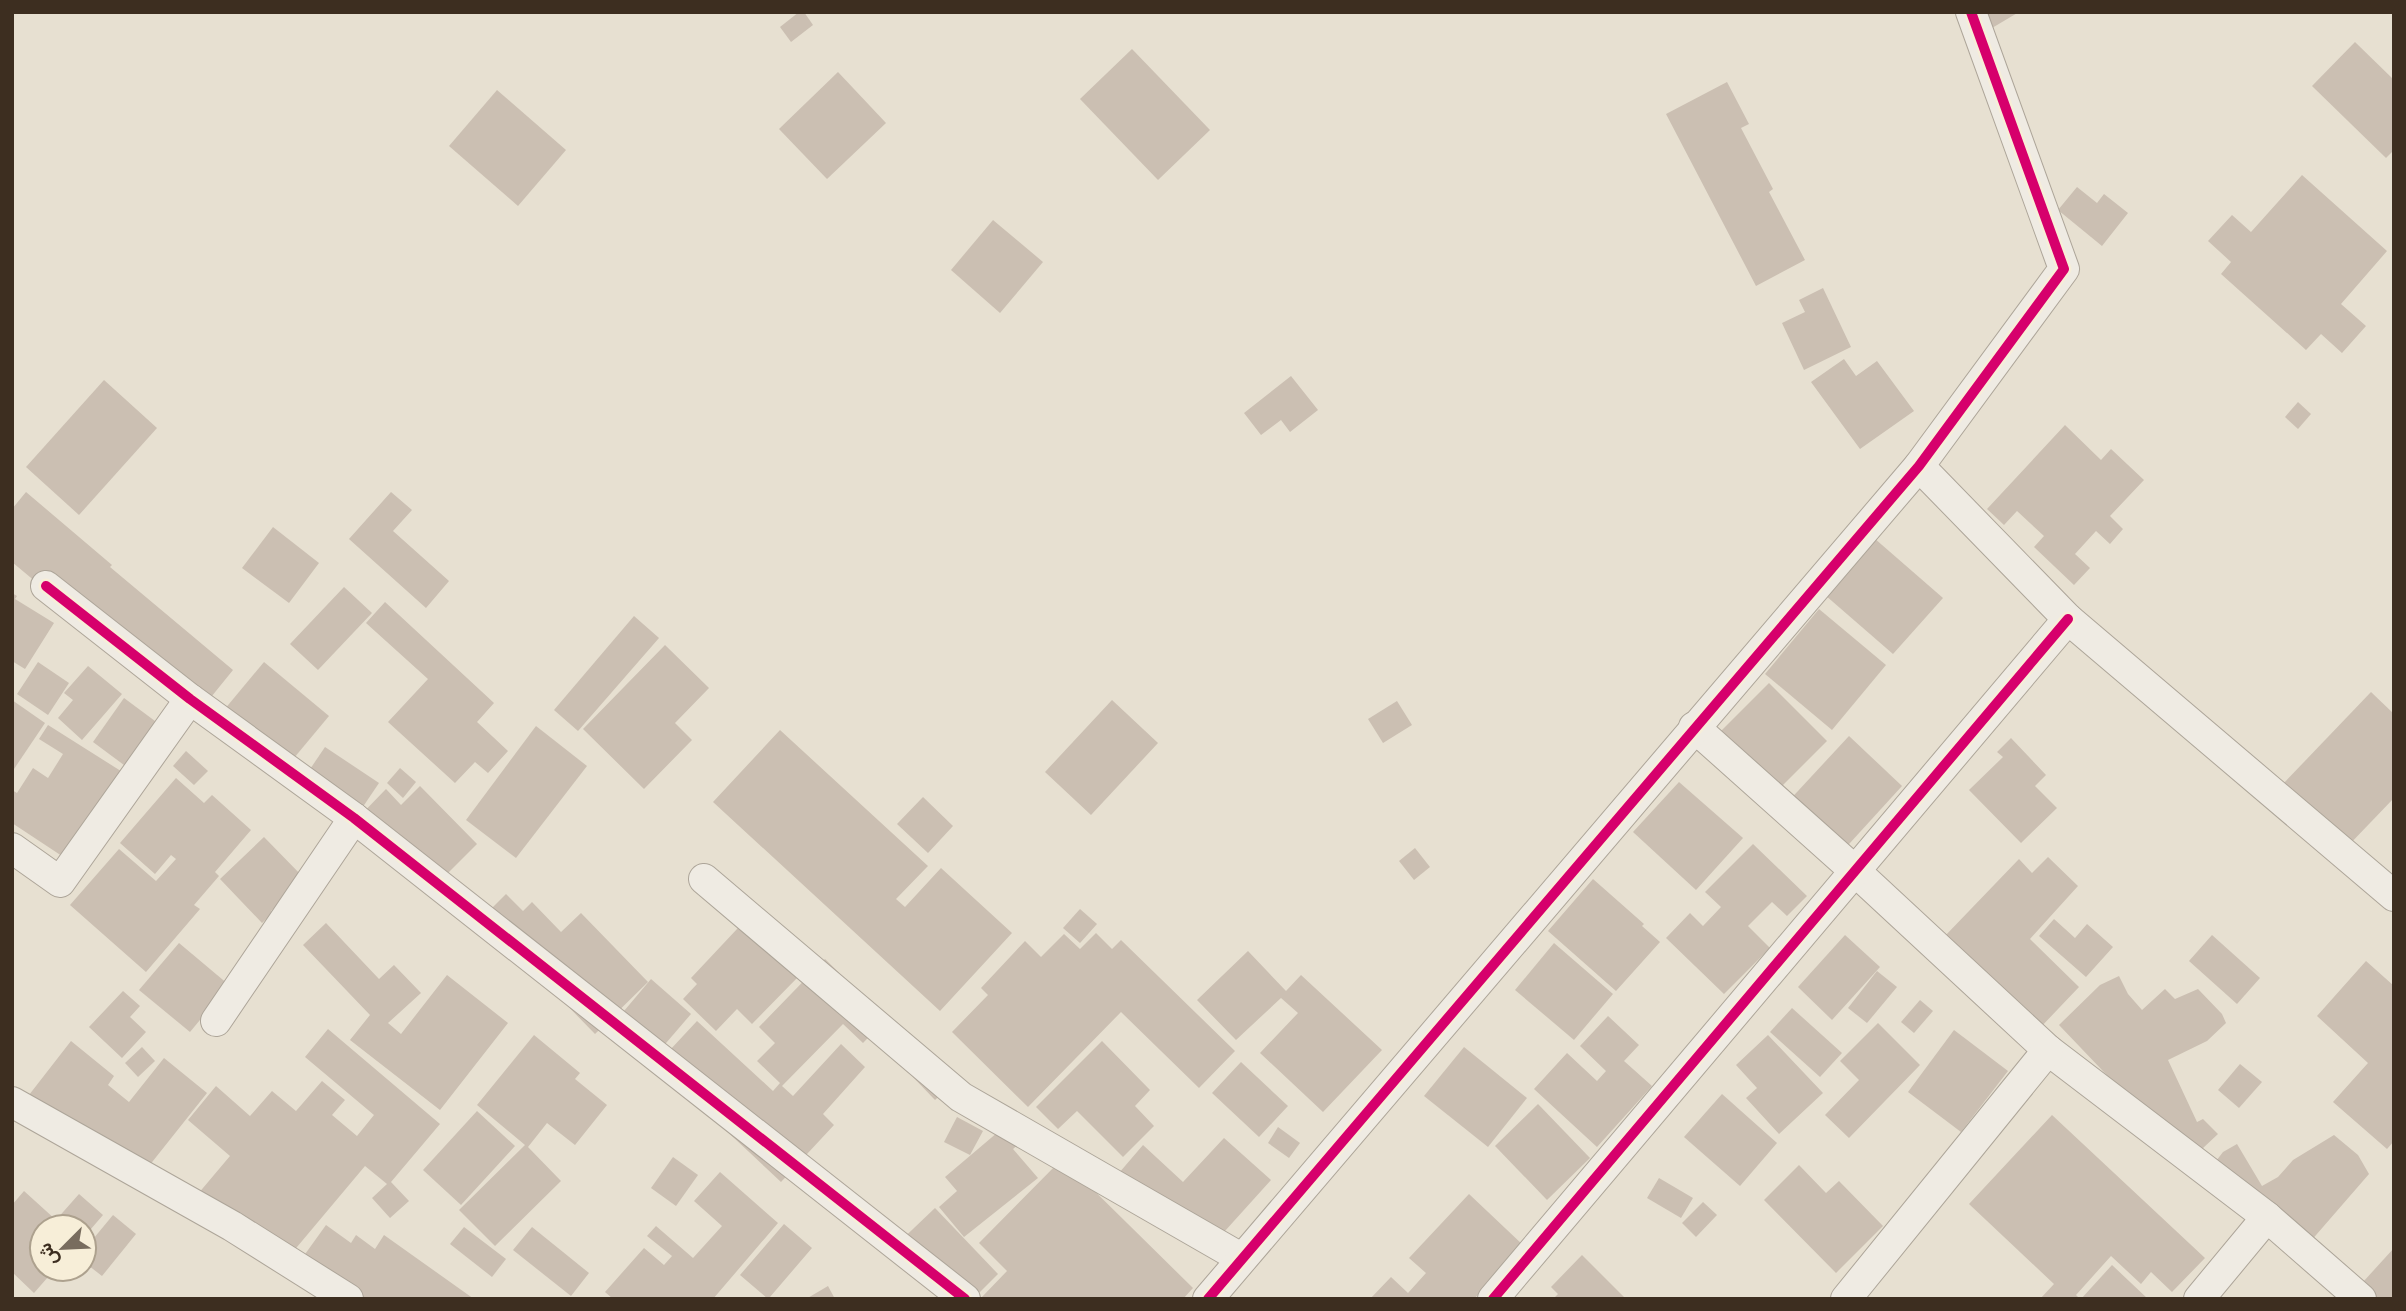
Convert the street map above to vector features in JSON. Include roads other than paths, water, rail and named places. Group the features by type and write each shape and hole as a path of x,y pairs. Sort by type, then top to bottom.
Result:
{"street":[{"path":"1208,1299 1919,466 2064,269 1971,12"},
{"path":"1919,466 2068,619 2394,896"},
{"path":"46,586 190,699 354,818 965,1299"},
{"path":"1493,1299 2068,619"},
{"path":"12,848 60,882 190,699"},
{"path":"1694,727 1854,870 2048,1050 2267,1216 2361,1299"},
{"path":"216,1021 354,818"},
{"path":"704,879 961,1097 1241,1258"},
{"path":"1846,1299 2048,1050"},
{"path":"12,1102 210,1213 348,1299"},
{"path":"2199,1299 2267,1216"}]}
